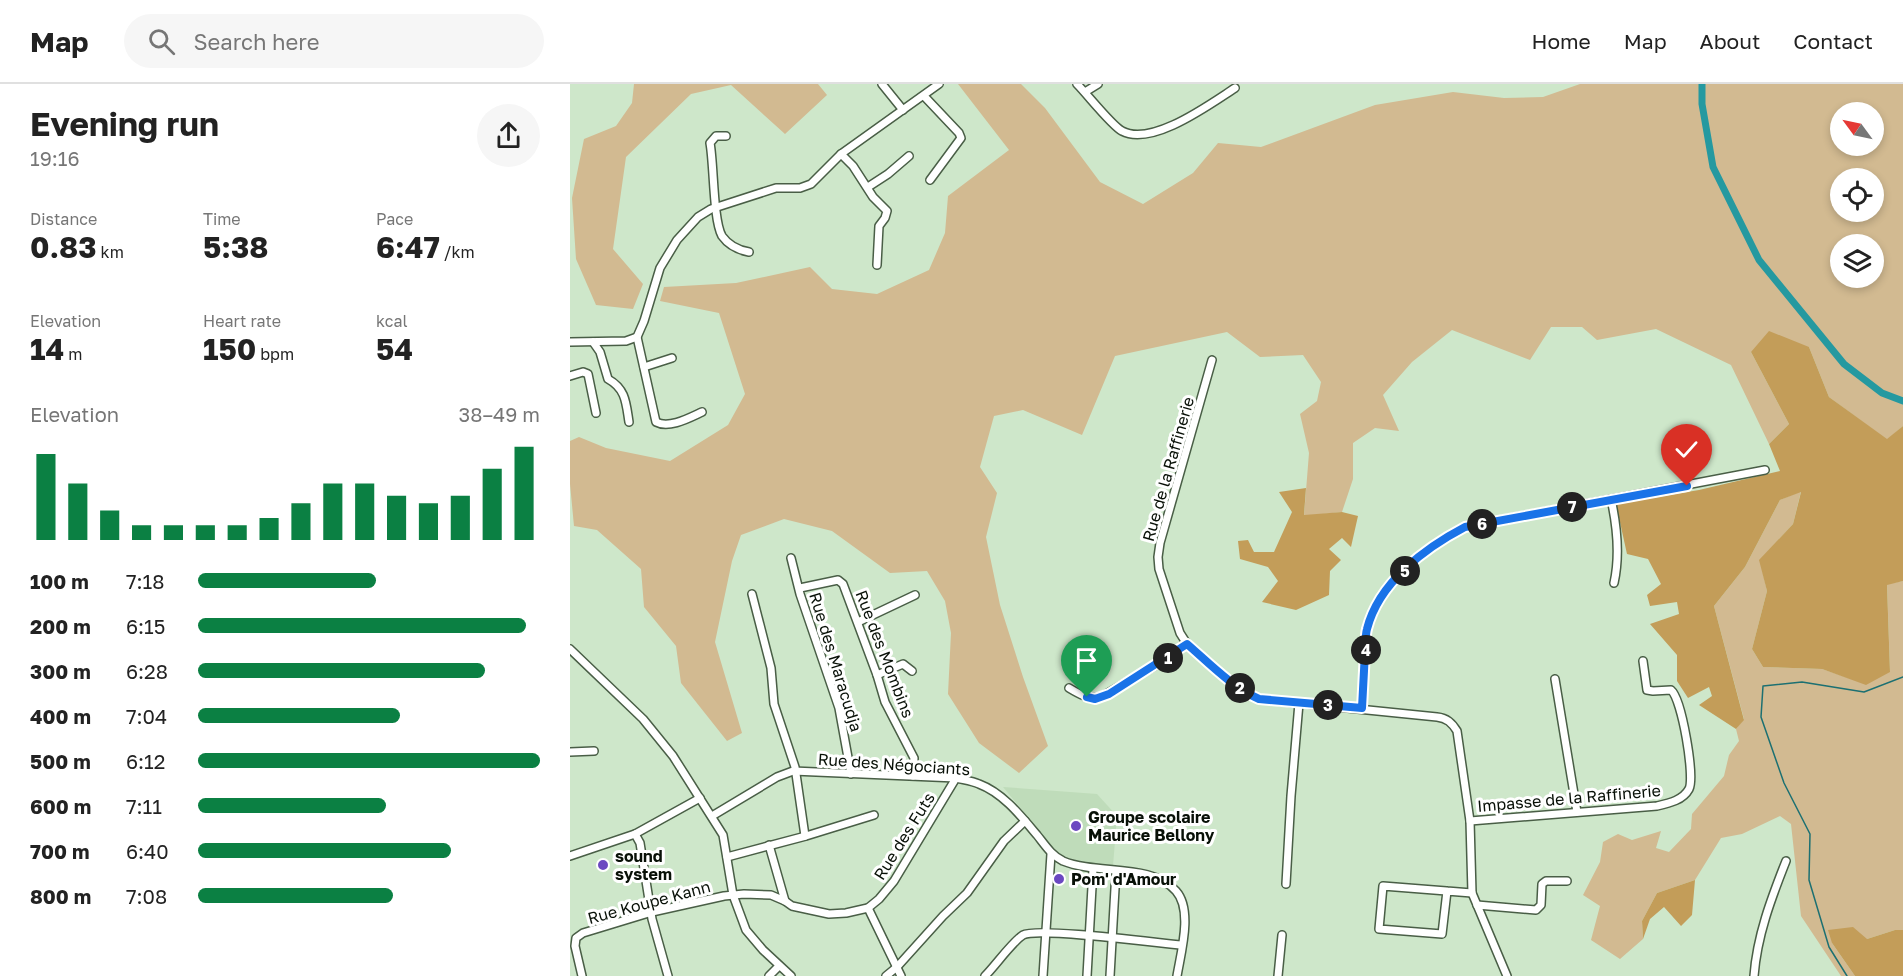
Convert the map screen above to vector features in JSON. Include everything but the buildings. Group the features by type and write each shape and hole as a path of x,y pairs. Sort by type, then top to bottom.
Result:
{"street":[{"path":"882,84 903,110"},
{"path":"702,412 682,421 663,424 656,422 637,337 660,268 672,250 698,217 717,207 776,188 800,188 811,184 841,154 939,84"},
{"path":"1077,84 1121,131 1139,134 1167,128 1235,88"},
{"path":"1085,92 1098,84"},
{"path":"924,96 959,133 961,138 930,180"},
{"path":"726,136 716,136 710,143 717,219 722,235 730,245 749,252"},
{"path":"841,154 853,166 873,197 887,211 879,226 877,265"},
{"path":"868,187 909,156"},
{"path":"570,342 626,341 637,337"},
{"path":"592,342 600,352 608,379 619,387 626,398 629,422"},
{"path":"644,367 672,358"},
{"name":"Rue de la Raffinerie","path":"1212,360 1158,557 1166,592 1180,633 1187,644 1230,682 1259,699 1441,717 1451,722 1457,731 1470,820 1472,893 1507,976"},
{"path":"570,376 583,372 588,374 596,413"},
{"path":"1362,708 1367,630 1374,611 1386,590 1441,539 1465,527 1765,470"},
{"path":"1611,499 1617,559 1614,583"},
{"name":"Rue des Maracudja","path":"791,558 839,708 852,774"},
{"name":"Rue des Mombins","path":"800,588 838,580 843,584 889,711 914,758 913,776"},
{"path":"752,594 771,668 774,704 795,771 805,836"},
{"path":"858,622 915,595"},
{"path":"1069,688 1087,697 1095,699 1101,697 1187,644"},
{"path":"570,649 643,719 673,756 723,835 733,895 746,930 791,976"},
{"name":"Impasse de la Raffinerie","path":"1470,820 1665,804 1680,798 1690,787 1691,776 1684,724 1677,698 1671,690 1653,692 1647,690 1643,661"},
{"path":"877,675 903,664 912,671"},
{"path":"1556,679 1577,812"},
{"path":"1286,884 1299,703"},
{"path":"570,752 594,751"},
{"name":"Rue des Négociants","path":"712,816 777,777 795,771 956,778 980,784 1003,798 1051,854 1060,860 1076,866 1146,874 1165,880 1178,893 1185,910 1178,976"},
{"name":"Rue des Futs","path":"868,908 894,880 956,778"},
{"path":"570,856 635,834 700,798"},
{"path":"727,857 874,815"},
{"path":"885,976 897,967 967,893 997,849 1025,821"},
{"path":"635,834 640,843 652,912 668,976"},
{"path":"769,845 785,901"},
{"path":"1043,976 1051,854"},
{"path":"1754,976 1767,909 1785,861"},
{"path":"1087,976 1093,869"},
{"path":"1110,976 1116,871"},
{"path":"1477,906 1536,910 1541,905 1542,884 1546,881 1567,880"},
{"path":"1447,891 1442,934 1379,930 1383,886 1447,891 1472,893"},
{"path":"733,895 771,896 792,906 829,914 868,908 901,976"},
{"name":"Rue Koupe Kann","path":"582,976 575,946 576,938 583,933 652,912 733,895"},
{"path":"986,976 1025,934 1089,936 1181,945"},
{"path":"1278,976 1282,935"},
{"path":"769,976 779,966"}],"shaded area":[{"path":"634,84 818,84 827,95 785,134 731,85 691,94 626,157 613,249 643,284 633,309 596,305 576,259 572,198 584,139 616,126 632,103"},
{"path":"958,84 1021,84 1045,108 1100,182 1143,204 1193,173 1218,143 1261,147 1375,105 1453,92 1504,98 1543,97 1580,84 1903,84 1903,426 1887,440 1829,397 1809,347 1751,352 1789,424 1769,444 1731,365 1656,329 1597,340 1582,327 1551,327 1530,360 1452,330 1412,362 1383,395 1399,431 1375,428 1353,443 1353,479 1342,512 1304,516 1309,453 1300,414 1317,401 1321,382 1303,355 1260,357 1227,332 1115,356 1082,435 1023,410 994,416 980,467 997,493 986,537 1000,605 1048,746 1019,773 979,743 948,694 951,633 945,601 927,571 890,573 832,531 784,519 741,535 732,561 715,642 742,733 727,741 681,683 676,646 644,607 641,569 597,530 574,526 570,484 570,441 579,437 606,448 670,461 728,425 745,394 719,313 660,301 664,287 736,283 810,267 832,289 877,294 929,270 945,233 948,196 1009,150"},
{"path":"1769,331 1809,347 1829,397 1887,439 1903,426 1903,581 1887,585 1890,672 1866,685 1822,669 1763,667 1752,649 1767,591 1759,560 1793,524 1801,492 1780,500 1745,567 1714,606 1744,720 1736,729 1699,705 1712,696 1709,687 1688,698 1677,681 1677,655 1650,624 1679,614 1677,602 1650,606 1647,595 1661,584 1648,559 1627,554 1616,504 1699,490 1780,471 1769,444 1789,424 1751,352"},
{"path":"1306,488 1304,515 1342,512 1358,516 1351,547 1342,538 1329,549 1341,560 1330,571 1329,595 1296,610 1262,602 1278,581 1268,567 1240,559 1238,541 1248,540 1254,552 1274,552 1292,512 1279,492"},
{"path":"1801,491 1793,524 1760,560 1767,591 1752,649 1763,667 1822,669 1866,684 1890,671 1887,584 1903,581 1903,930 1895,930 1867,939 1832,943 1855,976 1841,976 1801,916 1791,824 1780,816 1742,834 1721,838 1695,880 1657,893 1642,921 1643,939 1620,959 1591,940 1600,906 1583,895 1600,862 1603,842 1618,834 1632,840 1661,831 1656,848 1669,852 1691,829 1692,814 1724,776 1729,755 1739,741 1736,729 1744,719 1714,606 1745,567 1780,500"},
{"name":"Groupe scolaire Maurice Bellony","path":"1003,787 1097,794 1117,816 1113,866 1076,862 1058,854"},
{"path":"1695,880 1692,915 1681,926 1664,907 1650,919 1643,939 1642,921 1657,893"},
{"path":"1853,927 1867,939 1895,930 1903,930 1903,976 1855,976 1832,943 1828,930"}],"waterway":[{"path":"1702,84 1702,104 1713,167 1759,260 1844,364 1882,393 1903,401"},
{"path":"1847,976 1829,947 1809,880 1810,834 1784,783 1761,717 1763,686 1802,682 1864,692 1903,677"}],"place":[{"name":"Groupe scolaire Maurice Bellony","path":"1076,826"},
{"name":"sound system","path":"603,865"},
{"name":"Pom' d'Amour","path":"1059,879"}],"route":[{"path":"1087,697 1095,699 1109,694 1187,644 1230,682 1259,699 1362,708 1367,630 1374,611 1386,590 1441,539 1465,527 1687,486"}]}
